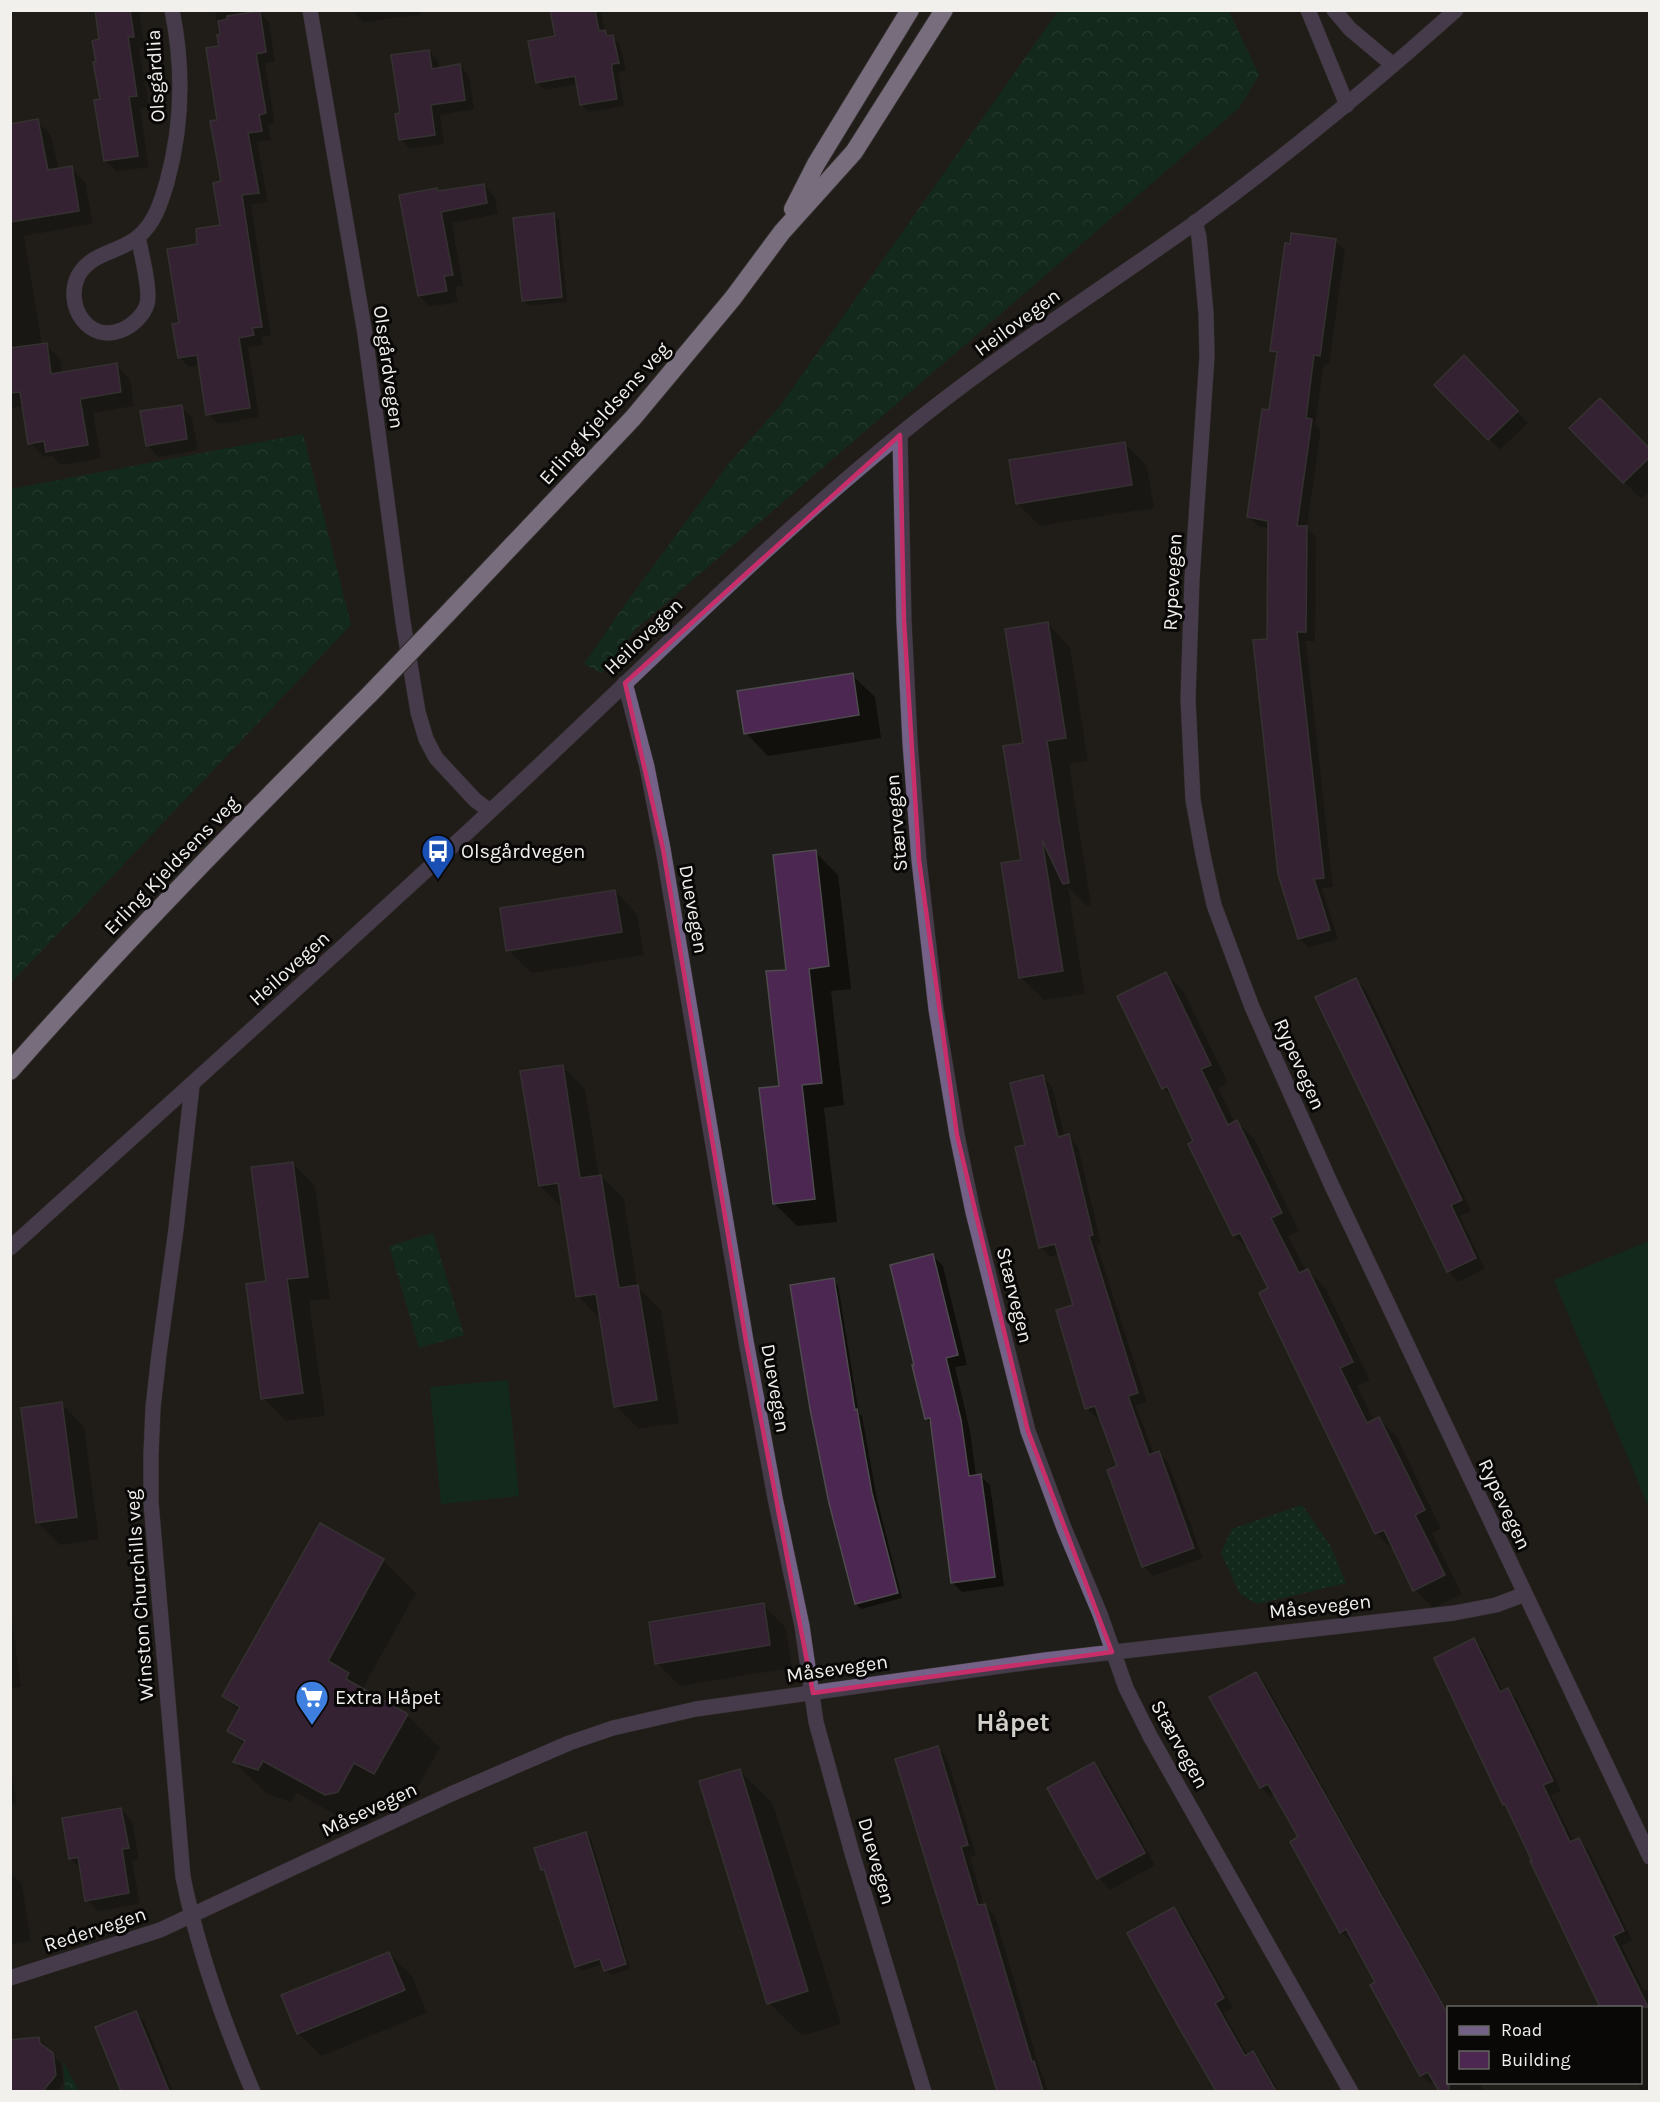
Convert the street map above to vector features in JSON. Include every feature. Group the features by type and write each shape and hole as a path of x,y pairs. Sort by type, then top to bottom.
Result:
{"highway":[{"name":"Erling Kjeldsens veg","path":"782,232 816,164 910,10"},
{"name":"Erling Kjeldsens veg","path":"10,1071 275,789 369,695 633,418 733,298 782,232 854,152 944,10"}],"street":[{"name":"Olsgårdlia","path":"138,237 148,303 141,316 123,330 110,333 96,332 77,312 74,295 78,277 90,262 106,251 138,237 155,216 162,200 175,152 179,128 180,68 172,10"},
{"name":"Olsgårdvegen","path":"310,10 365,334 394,555 418,712 426,739 436,758 454,780 490,811"},
{"path":"1308,10 1347,105"},
{"path":"1334,10 1350,29 1393,65"},
{"name":"Heilovegen","path":"10,1248 192,1086 490,811 697,614 841,484 900,435 980,374 1195,222 1285,155 1347,105 1456,10"},
{"name":"Rypevegen","path":"1195,222 1199,237 1206,313 1207,356 1192,579 1188,709 1193,800 1214,905 1274,1059 1385,1301 1650,1857"},
{"name":"Stærvegen","path":"900,435 910,742 919,860 936,1009 957,1135 973,1212 1028,1431 1064,1528 1100,1614 1126,1688 1150,1736 1351,2091"},
{"name":"Duevegen","path":"625,683 647,767 663,849 746,1341 813,1692 816,1722 924,2091"},
{"name":"Winston Churchills veg","path":"192,1086 153,1408 151,1502 179,1840 191,1915 228,2033 253,2091"},
{"name":"Måsevegen","path":"191,1915 451,1794 569,1743 613,1728 696,1709 813,1692 1112,1652 1454,1613 1496,1605 1525,1594"},
{"name":"Redervegen","path":"10,1978 160,1930 191,1915"}],"highlighted area":[{"path":"900,435 904,621 919,860 957,1135 1028,1431 1112,1652 813,1693 746,1341 663,849 625,683"}],"green space":[{"path":"1058,11 1229,11 1259,75 1239,108 636,629 601,673 584,664 730,462 780,406"},
{"path":"303,434 351,625 11,983 11,489"},
{"path":"433,1233 464,1335 419,1348 389,1246"},
{"path":"1649,1241 1649,1508 1554,1280"},
{"path":"508,1380 519,1496 441,1504 430,1387"},
{"path":"1302,1505 1330,1545 1346,1583 1257,1604 1240,1594 1221,1553 1232,1529"},
{"path":"63,2061 79,2091 65,2091"}],"building":[{"path":"95,10 130,10 134,37 128,37 137,96 129,97 138,156 104,161 94,100 100,99 93,62 96,62 92,41 99,39"},
{"path":"550,10 595,10 599,31 605,30 607,36 613,35 619,63 612,64 617,99 580,105 575,76 536,83 528,41 555,36"},
{"path":"260,11 266,52 256,54 266,113 259,115 262,131 248,133 259,193 242,195 262,327 252,328 254,335 239,338 250,408 206,415 197,355 178,358 172,324 179,323 167,249 197,244 196,229 220,225 213,183 221,181 210,121 217,120 206,48 219,46 218,21 227,19 227,16"},
{"path":"429,50 432,69 460,64 465,100 431,105 435,135 399,140 395,114 400,113 391,55"},
{"path":"38,119 48,170 72,166 79,211 10,222 10,124"},
{"path":"484,184 487,203 441,212 453,275 444,276 447,291 418,296 399,195 437,188 438,191"},
{"path":"554,213 562,297 522,301 513,218"},
{"path":"1291,233 1336,239 1320,356 1314,355 1306,418 1312,419 1297,526 1307,526 1306,632 1297,632 1324,878 1314,879 1330,930 1298,939 1278,874 1253,640 1267,639 1268,521 1247,517 1262,409 1269,410 1277,352 1270,351 1285,243 1290,244"},
{"path":"47,343 51,374 117,363 121,392 80,399 88,445 46,452 44,441 28,444 20,392 10,393 10,348"},
{"path":"1464,355 1518,411 1488,440 1434,385"},
{"path":"1600,398 1650,449 1650,457 1623,483 1569,428"},
{"path":"182,405 187,439 146,446 140,411"},
{"path":"1125,442 1132,485 1016,504 1009,460"},
{"path":"1048,622 1066,738 1047,741 1069,883 1063,884 1042,840 1063,971 1019,978 1001,863 1021,860 1003,746 1023,743 1005,629"},
{"path":"853,673 859,715 744,734 737,691"},
{"path":"816,850 829,966 809,969 822,1083 802,1085 815,1199 773,1204 759,1088 779,1086 766,971 786,970 773,855"},
{"path":"615,890 622,932 506,951 500,908"},
{"path":"1166,972 1211,1065 1201,1069 1228,1125 1237,1120 1282,1213 1271,1218 1299,1273 1308,1269 1353,1362 1340,1368 1367,1423 1379,1417 1425,1510 1415,1515 1445,1575 1413,1591 1384,1530 1375,1534 1259,1293 1268,1288 1240,1233 1233,1236 1188,1144 1193,1141 1167,1086 1162,1089 1117,996"},
{"path":"1356,978 1462,1200 1451,1205 1476,1258 1447,1272 1315,997"},
{"path":"563,1065 580,1178 601,1175 619,1288 638,1285 657,1400 614,1407 596,1294 576,1297 558,1183 539,1186 520,1071"},
{"path":"1043,1075 1058,1137 1069,1134 1093,1235 1089,1236 1138,1393 1128,1396 1149,1455 1159,1451 1194,1548 1142,1567 1107,1470 1117,1466 1095,1406 1085,1409 1056,1310 1073,1305 1055,1244 1039,1248 1015,1147 1025,1145 1010,1083"},
{"path":"293,1162 308,1277 287,1279 303,1393 261,1399 246,1284 266,1281 251,1167"},
{"path":"933,1254 958,1355 946,1358 961,1420 969,1476 981,1474 995,1577 951,1583 930,1418 925,1419 890,1265"},
{"path":"834,1278 855,1410 857,1409 872,1493 898,1593 855,1604 829,1503 810,1409 790,1285"},
{"path":"62,1402 77,1517 36,1523 21,1408"},
{"path":"320,1523 384,1559 328,1661 349,1673 346,1679 408,1714 374,1774 354,1763 338,1792 325,1795 263,1761 258,1770 233,1762 245,1741 227,1731 240,1707 222,1696"},
{"path":"764,1603 770,1645 655,1664 649,1622"},
{"path":"1474,1638 1500,1692 1508,1688 1553,1781 1543,1785 1570,1842 1579,1838 1624,1931 1613,1936 1648,2007 1600,2006 1434,1658"},
{"path":"1256,1672 1447,2012 1447,2084 1449,2084 1449,2091 1439,2091 1428,2072 1420,2076 1370,1985 1375,1982 1346,1929 1340,1933 1290,1842 1298,1837 1268,1784 1260,1788 1209,1697"},
{"path":"938,1746 968,1845 961,1847 978,1905 985,1904 1032,2062 1034,2061 1043,2091 997,2091 925,1858 895,1759"},
{"path":"1094,1762 1145,1853 1097,1879 1047,1788"},
{"path":"740,1769 808,1991 767,2004 699,1781"},
{"path":"121,1808 129,1848 122,1849 129,1893 85,1901 78,1857 69,1859 62,1818"},
{"path":"586,1832 626,1964 604,1971 600,1959 575,1967 544,1869 541,1870 534,1848"},
{"path":"1174,1907 1224,1998 1215,2003 1245,2056 1253,2051 1276,2091 1216,2091 1177,2024 1127,1933"},
{"path":"389,1952 405,1990 297,2034 281,1995"},
{"path":"136,2011 169,2091 121,2091 95,2027"},
{"path":"39,2037 40,2043 53,2053 56,2075 43,2091 10,2091 10,2040"}],"place":[{"name":"Olsgårdvegen","path":"438,880"},
{"name":"Extra Håpet","path":"312,1726"}],"district":[{"name":"Håpet","path":"1013,1722"}]}
